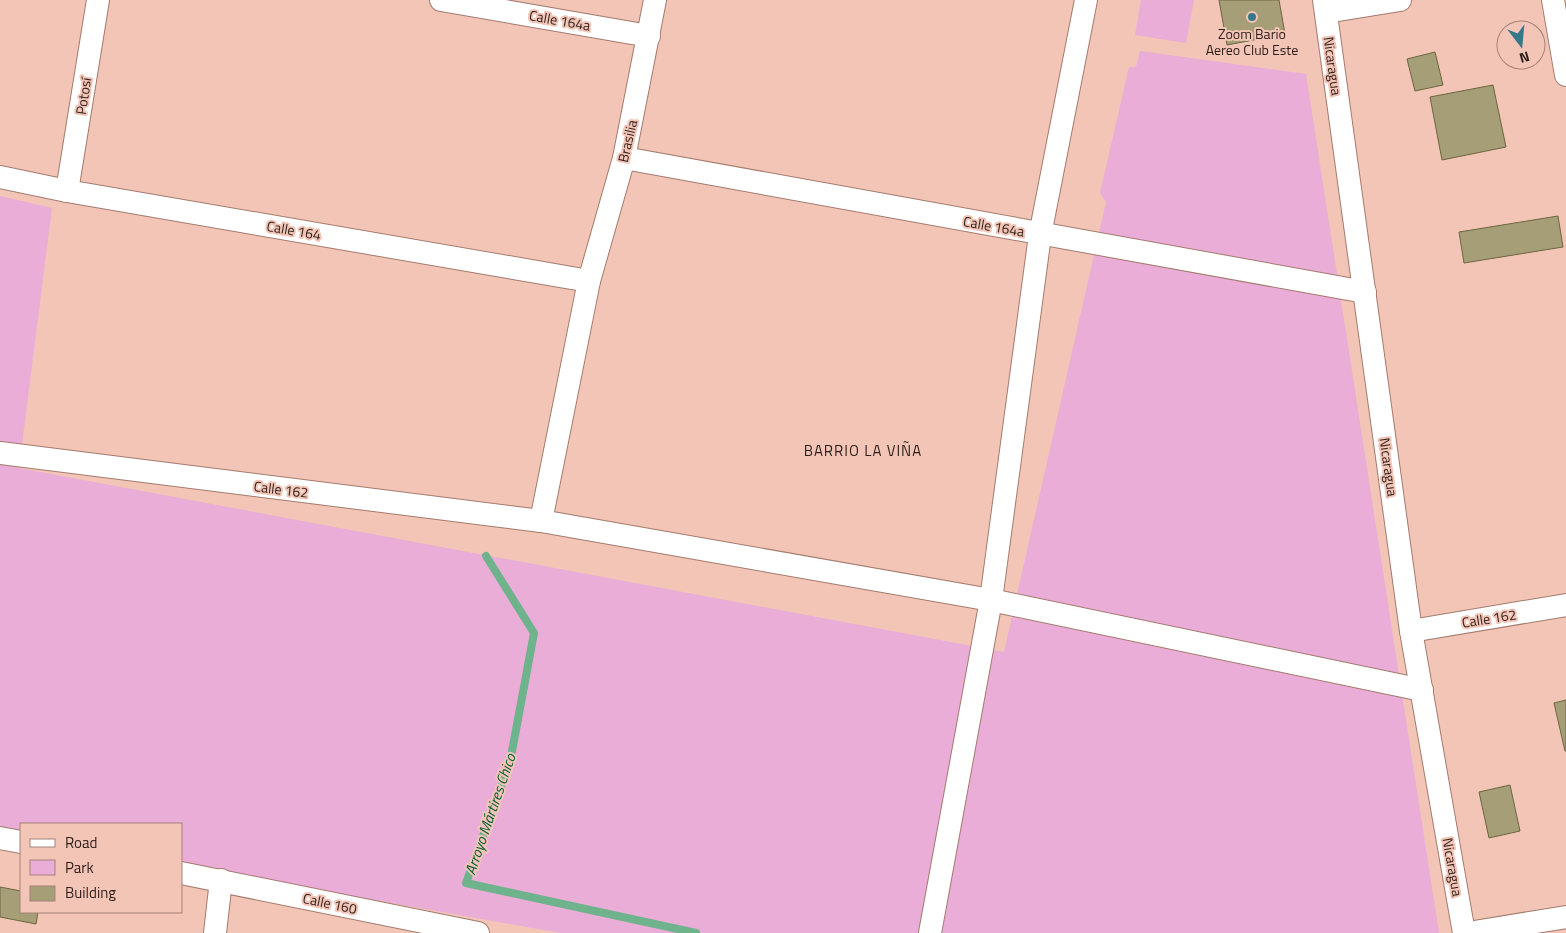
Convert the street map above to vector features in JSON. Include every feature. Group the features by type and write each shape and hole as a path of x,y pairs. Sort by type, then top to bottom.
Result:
{"street":[{"name":"Potosí","path":"67,192 98,0"},
{"name":"Calle 164a","path":"441,0 649,36"},
{"name":"Brasilia","path":"541,521 589,281 624,158 649,36 654,0"},
{"path":"930,933 991,600 1040,234 1086,0"},
{"path":"1325,6 1400,0"},
{"path":"1553,0 1566,75"},
{"name":"Nicaragua","path":"1325,6 1411,631 1464,933"},
{"name":"Calle 164a","path":"624,158 1365,292"},
{"name":"Calle 164","path":"0,177 67,192 589,281"},
{"name":"Calle 162","path":"10,455 541,521 991,600 1422,690"},
{"name":"Calle 162","path":"1411,631 1566,605"},
{"path":"0,838 20,842"},
{"name":"Calle 160","path":"182,873 478,933"},
{"path":"215,933 220,880"},
{"path":"1468,933 1566,917"}],"green space":[{"path":"1141,0 1194,0 1186,43 1135,35"},
{"path":"1140,51 1306,74 1439,933 561,933 182,866 182,823 20,823 20,838 0,834 0,196 52,208 19,468 1004,652 1106,202 1100,193 1129,67 1136,67"}],"building":[{"name":"Zoom Bario Aereo Club Este","path":"1219,0 1279,0 1285,34 1227,45"},
{"path":"1435,52 1443,85 1415,91 1407,59"},
{"path":"1493,85 1506,147 1442,160 1430,97"},
{"path":"1558,216 1563,247 1464,263 1459,232"},
{"path":"1566,700 1566,751 1565,751 1554,703"},
{"path":"1510,785 1520,831 1489,838 1479,792"},
{"path":"0,887 20,891 20,913 38,913 36,924 0,917"}],"waterway":[{"name":"Arroyo Mártires Chico","path":"486,556 534,633 510,762 466,883 696,933"}],"place":[{"name":"Zoom Bario Aereo Club Este","path":"1252,17"}],"district":[{"name":"BARRIO LA VIÑA","path":"863,450"}]}
